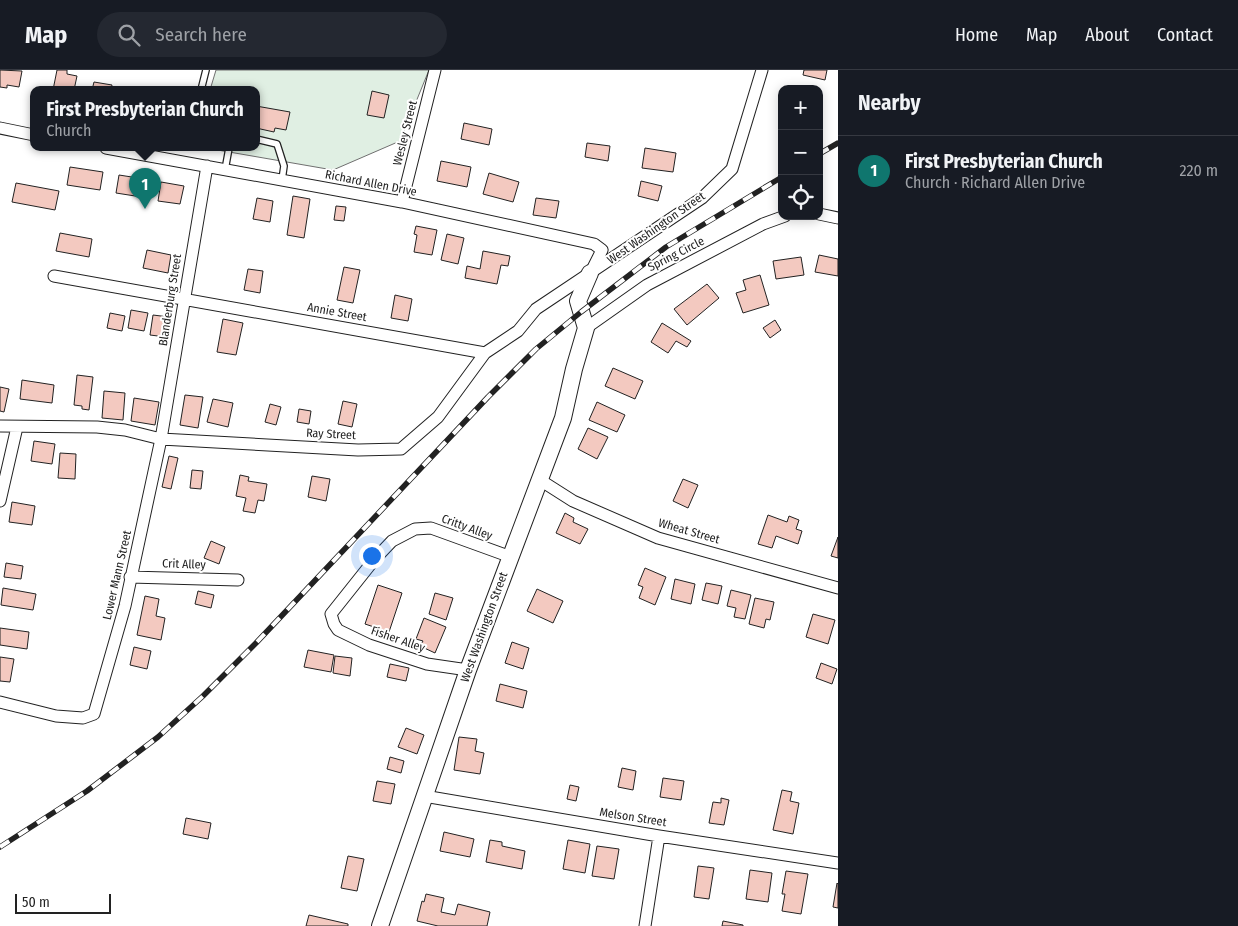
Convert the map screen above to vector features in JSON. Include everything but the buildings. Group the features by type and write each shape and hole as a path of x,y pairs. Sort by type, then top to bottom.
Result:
{"street":[{"name":"Wesley Street","path":"402,202 435,70"},
{"name":"West Washington Street","path":"590,274 702,198 732,169 762,70"},
{"path":"0,128 30,133"},
{"name":"Richard Allen Drive","path":"123,151 402,202 594,244 602,250 590,274"},
{"name":"Blanderburg Street","path":"161,439 207,166"},
{"path":"823,215 838,218"},
{"name":"Spring Circle","path":"586,328 647,285 763,224 778,218"},
{"path":"586,328 578,301 590,274"},
{"name":"Ray Street","path":"0,426 97,426 125,430 161,439 358,450 401,449 438,417 485,353 518,331 536,309 590,274"},
{"name":"Annie Street","path":"54,276 485,353"},
{"name":"West Washington Street","path":"381,926 468,670 563,418 586,328"},
{"path":"0,501 17,427"},
{"name":"Lower Mann Street","path":"0,702 56,716 83,718 94,714 125,606 161,439"},
{"name":"Wheat Street","path":"540,480 573,501 658,538 838,588"},
{"name":"Critty Alley","path":"332,614 392,540 415,529 431,528 510,557"},
{"name":"Crit Alley","path":"130,576 238,580"},
{"name":"Fisher Alley","path":"332,614 334,624 338,630 369,645 427,664 468,670"},
{"name":"Melson Street","path":"424,796 659,836 838,863"},
{"path":"645,926 659,836"}],"lane":[{"path":"202,86 206,70"},
{"path":"260,140 276,144 284,166 282,180"},
{"path":"225,170 228,151"}],"green space":[{"path":"216,70 429,70 400,141 333,170 223,151 260,151 260,86 211,86"}],"railway":[{"path":"823,152 838,143"},
{"path":"0,847 87,791 158,737 203,696 256,643 488,397 536,349 666,247 778,179"}],"place":[{"name":"First Presbyterian Church","path":"145,209"}]}
